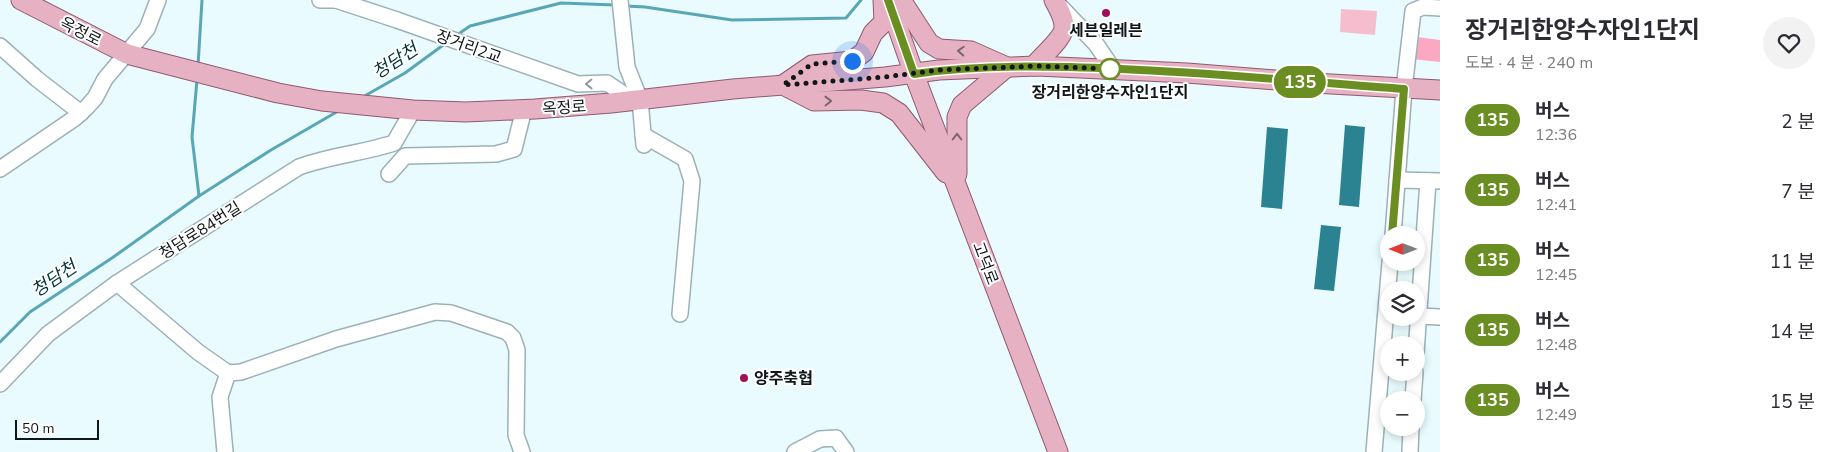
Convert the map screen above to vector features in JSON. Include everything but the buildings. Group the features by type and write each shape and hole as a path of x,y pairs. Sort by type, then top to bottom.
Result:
{"main road":[{"name":"옥정로","path":"21,0 134,56 278,94 322,101 406,109 466,112 524,109 914,74 939,70 1034,66 1113,69 1440,90"},
{"path":"883,0 884,22 873,33 864,52 852,61 812,64 783,85 814,101 861,100 883,102 899,113 957,186"},
{"name":"고덕로","path":"888,0 914,74 1058,452"},
{"path":"899,0 929,43 939,48 971,52 1007,67 962,105 957,117 957,186"},
{"path":"1034,66 1062,36 1063,19 1054,0"}],"street":[{"path":"0,169 81,113 96,98 105,79 134,56 158,0"},
{"path":"320,0 343,0"},
{"name":"장거리2교","path":"336,0 578,84 607,83 636,100"},
{"path":"620,0 628,67 643,140 685,159 692,181 680,314"},
{"path":"1054,0 1096,44 1113,69"},
{"path":"1393,226 1404,89 1413,11 1423,7 1440,8"},
{"path":"0,46 37,79 81,113"},
{"name":"청담로84번길","path":"0,384 48,334 117,283 299,168 314,162 394,143 406,109"},
{"path":"389,174 405,156 496,154 514,149 524,109"},
{"path":"1397,180 1434,181 1423,281"},
{"path":"1374,452 1389,271"},
{"path":"117,283 198,352 228,373 241,372 336,339 434,312 451,313 507,332 513,338 517,350 516,435 522,452"},
{"path":"1425,316 1440,317"},
{"path":"225,452 220,397 228,373"},
{"path":"1410,452 1411,436"},
{"path":"795,452 820,439 836,438 846,452"}],"shaded area":[{"path":"1341,9 1377,11 1375,35 1340,32"},
{"path":"1417,37 1440,40 1440,62 1412,59"}],"waterway":[{"path":"198,66 202,0"},
{"name":"청담천","path":"626,6 732,20 846,18 861,0"},
{"name":"청담천","path":"457,35 470,26 561,3 615,5"},
{"name":"청담천","path":"361,98 405,73 446,43"},
{"path":"197,80 192,137 199,196"},
{"name":"청담천","path":"0,342 30,312 112,258 199,196 271,150 340,110"}],"bus line":[{"name":"135","path":"888,0 914,74 939,70 1037,66 1140,70 1404,89 1393,226"}],"place":[{"name":"세븐일레븐","path":"1106,13"},
{"name":"장거리한양수자인1단지","path":"1110,69"},
{"name":"양주축협","path":"744,378"}],"route":[{"path":"852,61 812,64 783,85 885,77 939,70 1037,66 1113,69 1110,69"}]}
